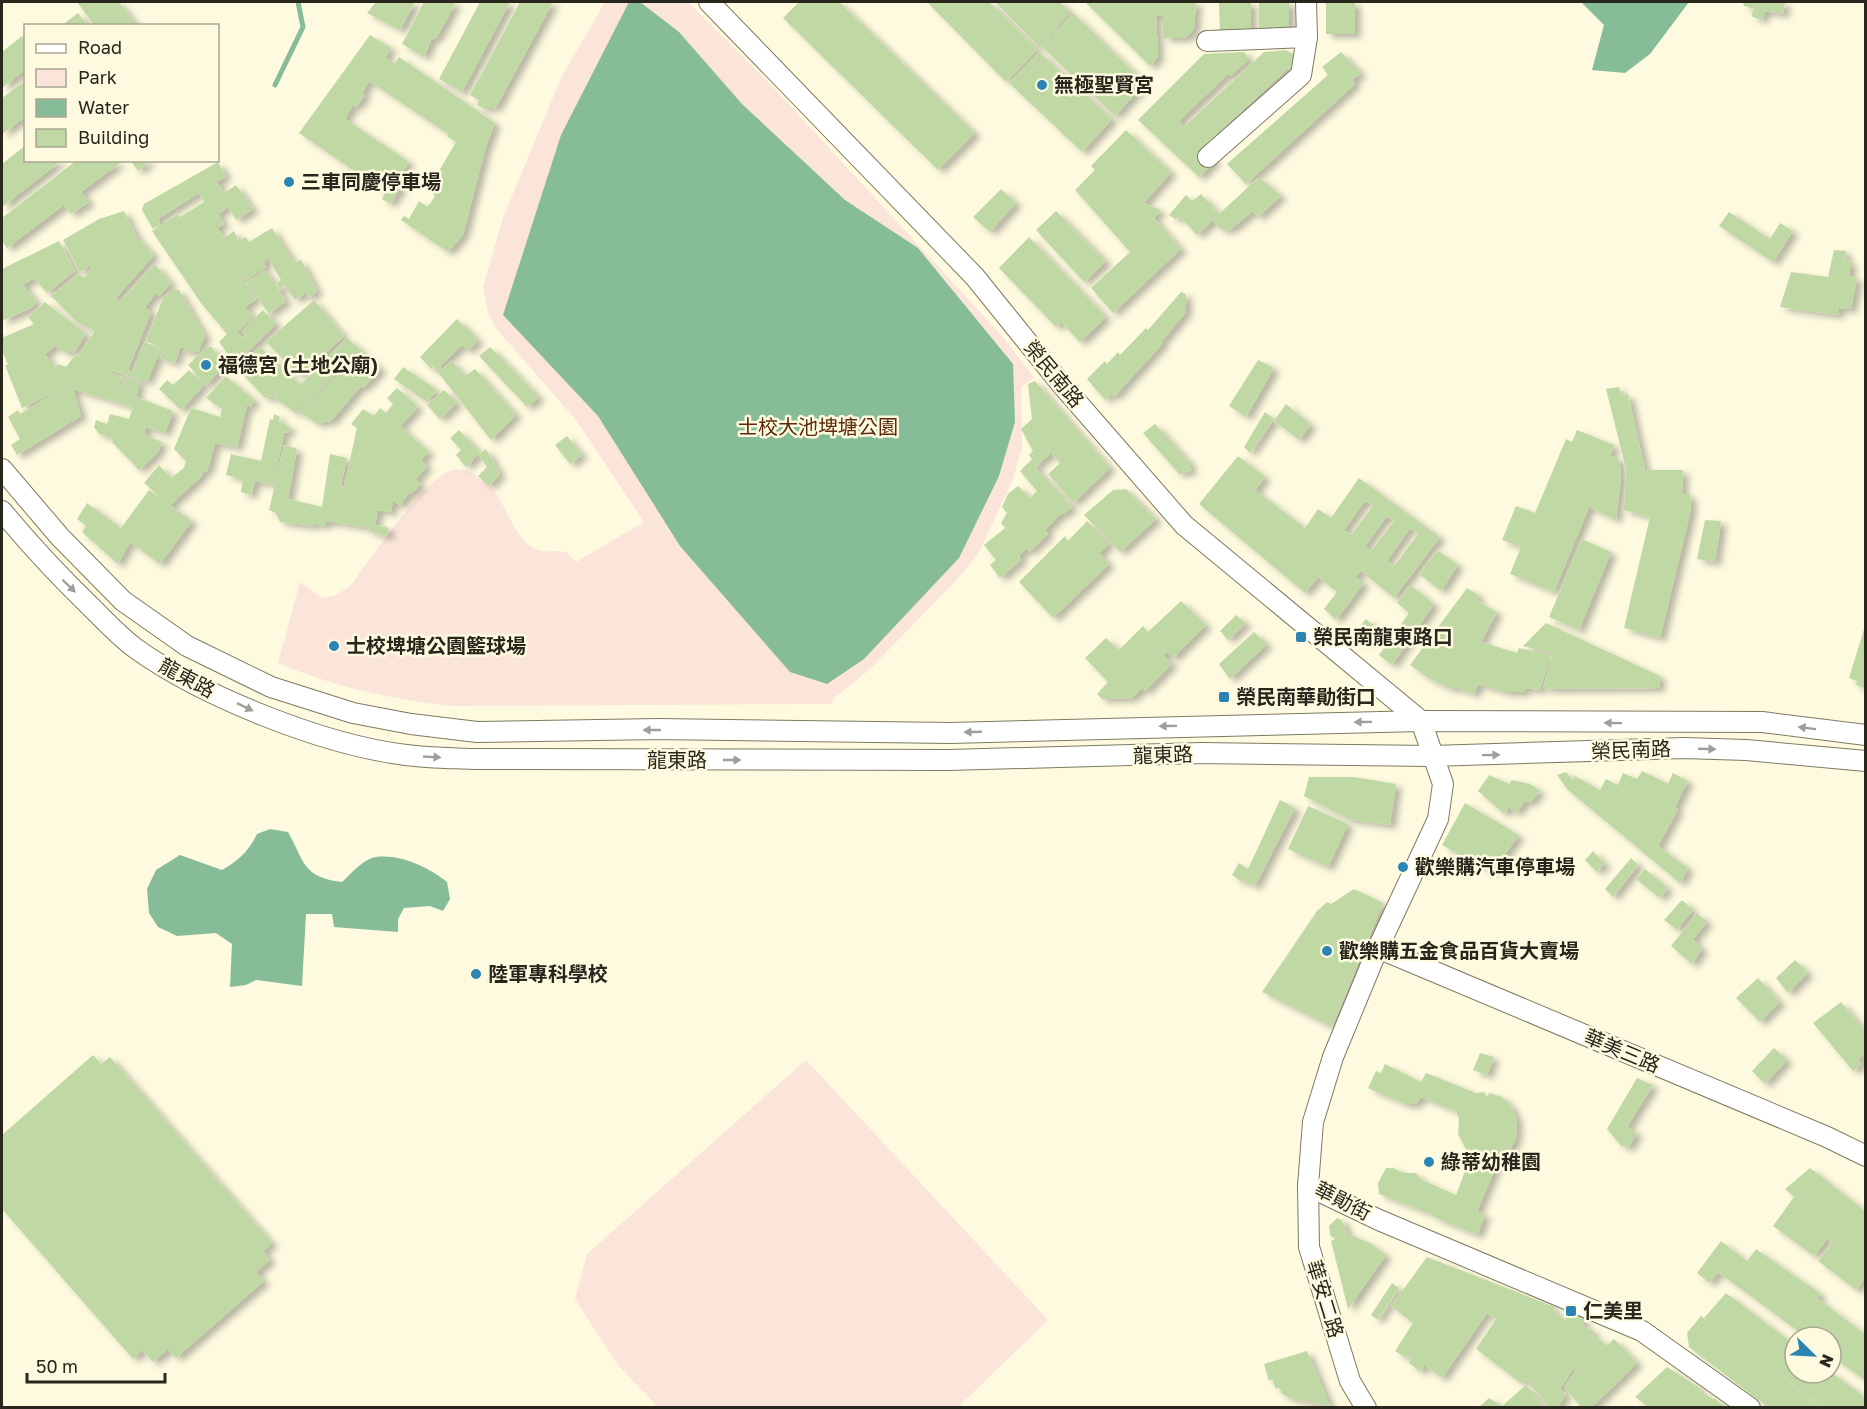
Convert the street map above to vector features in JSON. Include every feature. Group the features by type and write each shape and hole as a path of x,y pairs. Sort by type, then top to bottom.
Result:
{"street":[{"name":"榮民南路","path":"709,2 975,277 1062,385 1184,525 1421,721 1762,722 1866,735"},
{"path":"1208,157 1301,75 1307,37 1306,2"},
{"path":"1207,41 1307,37"},
{"name":"龍東路","path":"2,470 60,537 123,601 187,646 271,687 353,713 411,724 477,732 658,729 950,733 1421,721"},
{"name":"龍東路","path":"2,511 41,558 104,620 134,647 171,671 255,712 355,746 406,756 474,759 646,760 949,760 1201,753 1432,756"},
{"path":"41,558 60,537"},
{"path":"104,620 123,601"},
{"path":"1421,721 1432,756"},
{"path":"406,756 411,724"},
{"name":"榮民南路","path":"1432,756 1684,748 1866,761"},
{"name":"華勛街","path":"1432,756 1443,784 1438,819 1378,948 1333,1058 1313,1122 1308,1186 1379,1220 1642,1331 1750,1407"},
{"name":"華美三路","path":"1378,948 1827,1137 1866,1156"},
{"name":"華安二路","path":"1308,1186 1309,1247 1350,1381 1365,1407"}],"green space":[{"name":"士校大池埤塘公園","path":"605,2 688,2 771,85 1003,337 1034,378 1021,387 1022,448 1012,481 980,550 962,574 870,669 834,698 831,704 451,706 363,691 320,679 278,663 300,582 322,598 337,595 351,585 414,502 442,475 453,470 470,472 489,486 498,497 517,532 530,546 542,551 566,552 576,562 644,522 576,420 495,327 488,312 483,287 503,218 561,78"},
{"path":"806,1060 1048,1320 958,1407 658,1407 617,1364 575,1299 587,1254"}],"water":[{"name":"士校大池埤塘公園","path":"629,2 640,2 679,32 742,104 845,200 918,248 1013,364 1015,422 999,476 959,558 864,659 827,684 790,672 680,546 598,416 503,315 561,135"},
{"path":"1581,2 1689,2 1650,54 1625,73 1592,70 1604,25"},
{"path":"270,829 288,832 306,866 312,872 329,880 342,882 371,858 396,858 423,867 447,882 450,899 443,911 430,906 404,908 398,919 398,932 334,927 332,914 306,914 302,986 256,980 246,985 230,987 232,944 216,933 177,936 158,927 149,913 147,889 156,870 180,855 222,870 242,855 257,834"}],"building":[{"path":"77,2 119,2 136,24 94,24"},
{"path":"376,2 415,2 400,30 367,13"},
{"path":"424,2 456,2 437,37 431,40 424,57 402,44"},
{"path":"480,2 510,2 462,92 439,79"},
{"path":"520,2 553,2 495,109 489,106 487,110 477,105 479,100 470,95"},
{"path":"799,2 839,2 975,133 938,170 783,18"},
{"path":"927,2 989,2 1037,50 1006,82"},
{"path":"995,2 1060,2 1070,12 1040,48"},
{"path":"1085,2 1196,2 1194,29 1186,38 1163,38 1163,16 1156,15 1158,57 1150,66"},
{"path":"1219,2 1251,2 1251,36 1220,36"},
{"path":"1259,2 1289,2 1289,36 1259,36"},
{"path":"1326,2 1355,2 1355,34 1326,34"},
{"path":"1743,2 1785,2 1783,14 1765,11 1762,20 1751,16 1754,9 1744,6"},
{"path":"78,13 86,24 64,24"},
{"path":"1073,13 1145,83 1115,116 1042,47"},
{"path":"370,35 391,48 385,58 395,63 399,57 495,123 486,146 463,235 448,252 401,220 404,216 409,219 419,201 428,207 435,196 433,194 438,185 433,181 456,142 448,137 448,134 369,81 362,94 365,95 356,107 353,105 345,119 409,162 395,183 401,187 390,204 382,199 385,192 299,133"},
{"path":"22,36 24,38 24,71 2,88 2,52"},
{"path":"1286,50 1299,58 1293,71 1287,69 1204,146 1215,161 1199,177 1138,120 1204,54 1244,52 1249,59 1230,76 1228,74 1179,121 1184,127 1264,52"},
{"path":"1039,52 1112,119 1082,152 1009,83"},
{"path":"1341,52 1361,73 1352,80 1355,84 1246,184 1227,164 1328,75 1322,67"},
{"path":"24,82 24,118 2,134 2,98"},
{"path":"1126,130 1171,172 1144,203 1161,210 1154,218 1181,249 1113,313 1091,288 1130,252 1075,190 1095,170 1091,166"},
{"path":"24,147 24,162 59,162 2,207 2,164"},
{"path":"74,162 121,162 81,192 89,202 71,214 64,205 7,248 2,241 2,218"},
{"path":"131,162 149,162 138,171"},
{"path":"218,162 226,176 217,182 224,193 236,185 253,209 236,220 228,207 218,214 224,224 217,228 224,238 234,231 239,241 246,237 249,242 272,228 294,263 301,260 317,291 309,298 305,293 295,300 284,285 280,290 276,284 281,280 265,253 267,260 263,262 266,267 245,280 231,262 256,299 245,307 254,317 237,332 243,339 247,336 242,331 263,310 276,324 235,364 219,342 227,334 201,303 152,231 178,214 180,217 204,202 199,193 158,219 160,224 153,229 142,210 144,204"},
{"path":"1259,177 1281,196 1258,217 1253,211 1231,229 1221,230 1213,220 1197,235 1180,217 1175,219 1169,215 1186,195 1192,201 1201,194 1219,214"},
{"path":"1001,189 1016,203 990,232 973,217"},
{"path":"124,211 137,237 154,255 116,298 120,301 155,264 171,283 159,296 156,293 145,307 151,312 128,370 132,372 145,342 161,349 147,381 111,371 122,377 118,387 120,388 124,377 140,381 136,397 173,411 165,433 146,427 144,434 162,442 158,452 139,470 112,442 114,438 99,434 94,427 96,420 107,424 110,414 129,419 133,407 73,389 81,416 17,455 11,445 20,439 8,417 18,410 20,414 64,388 22,408 5,365 8,365 2,350 2,332 4,337 34,324 28,317 45,302 86,334 74,353 70,350 68,354 55,346 45,354 55,368 58,364 66,367 75,355 78,356 95,331 77,322 51,296 78,274 84,278 92,268 90,266 80,272 63,240 99,219"},
{"path":"1056,211 1106,261 1084,282 1036,230"},
{"path":"1729,212 1770,239 1780,223 1793,231 1773,262 1719,226"},
{"path":"1029,237 1106,317 1080,342 1061,322 1056,327 999,268"},
{"path":"59,241 75,271 47,293 34,278 23,285 37,302 31,308 2,321 2,269"},
{"path":"1834,250 1846,251 1845,260 1851,261 1849,276 1857,278 1851,309 1839,308 1838,315 1780,307 1791,272 1828,277"},
{"path":"265,270 286,301 269,314 246,282"},
{"path":"172,290 179,290 205,336 198,352 183,352 185,348 180,347 175,363 159,358 163,349 146,341 163,298"},
{"path":"1181,292 1186,294 1186,312 1161,342 1163,343 1114,397 1110,394 1105,400 1087,379 1105,361 1107,364 1118,352 1120,355 1146,328 1148,330"},
{"path":"314,300 344,336 300,376 266,342"},
{"path":"457,319 478,340 468,351 462,345 440,366 442,369 452,361 465,376 475,369 516,415 491,440 433,366 431,369 420,357"},
{"path":"347,338 363,352 345,371 342,368 296,413 270,395 268,399 263,396 238,369 260,347 300,385"},
{"name":"福德宮 (土地公廟)","path":"206,347 212,347 225,366 206,385 188,365"},
{"path":"490,347 539,397 527,407 479,356"},
{"path":"365,354 381,369 363,388 361,386 331,421 316,423 299,412 340,373 344,376"},
{"path":"1258,360 1274,368 1246,417 1229,406"},
{"path":"403,367 437,390 427,402 394,379"},
{"path":"189,370 204,385 181,410 159,389 167,380 173,385"},
{"path":"226,376 254,400 251,407 247,405 237,447 215,443 207,472 204,470 201,477 170,505 192,521 160,564 130,542 118,564 82,532 86,526 77,519 87,503 121,528 149,490 161,498 144,483 159,465 171,478 184,468 186,461 174,449 188,415 192,408 220,417 222,409 206,398"},
{"path":"1035,381 1110,468 1073,503 1048,474 1060,463 1051,453 1035,467 1072,507 1064,514 1062,513 1045,530 1048,534 1029,552 1027,548 1019,556 1021,560 1000,578 990,565 996,560 984,545 1005,528 1001,523 1007,513 1002,507 1008,494 1018,486 1030,498 1037,491 1020,471 1032,459 1029,455 1033,451 1021,429 1032,419 1028,384"},
{"path":"1619,387 1621,396 1628,394 1645,470 1683,470 1682,494 1690,494 1691,509 1660,638 1624,628 1650,517 1624,510 1626,469 1606,389"},
{"path":"397,388 418,407 400,426 429,452 421,460 427,466 415,480 421,484 411,494 409,493 400,505 393,501 391,512 378,510 375,525 389,528 387,536 368,531 369,528 334,522 326,522 324,526 315,523 315,526 280,522 276,513 269,510 284,445 297,449 288,499 322,507 330,454 347,458 341,486 344,487 357,428 351,424 363,409 374,416 380,408 386,413 393,404 387,398"},
{"path":"444,390 457,403 440,419 427,405"},
{"path":"1286,404 1311,425 1299,440 1274,421"},
{"path":"1265,412 1274,419 1250,453 1244,447"},
{"path":"274,414 280,417 279,421 290,427 288,433 284,432 274,485 255,481 251,495 241,492 243,479 226,475 231,454 261,461 270,419 273,420"},
{"path":"1155,424 1191,464 1188,466 1192,469 1187,473 1184,471 1180,475 1143,433"},
{"path":"459,430 480,453 486,449 500,474 489,486 478,476 487,467 478,454 466,467 456,455 461,450 450,438"},
{"path":"1577,430 1614,445 1610,456 1619,459 1621,477 1616,520 1589,507 1554,592 1510,574 1521,547 1502,540 1516,506 1535,513 1566,439 1572,442"},
{"path":"567,436 582,455 570,464 555,445"},
{"path":"1238,456 1265,477 1255,490 1305,528 1318,509 1331,518 1359,478 1440,537 1394,598 1361,571 1355,577 1364,583 1336,620 1324,609 1337,592 1318,577 1305,593 1199,504","holes":["1365,501 1373,506 1351,535 1344,530","1387,516 1394,521 1371,551 1365,546","1410,528 1418,534 1394,566 1387,561"]},
{"path":"1126,489 1156,519 1120,552 1084,515 1113,490"},
{"path":"1705,520 1721,521 1715,562 1697,559"},
{"path":"1087,521 1109,544 1099,553 1109,564 1053,618 1019,582 1065,536 1068,541"},
{"path":"1582,539 1611,552 1579,630 1549,617"},
{"path":"1437,550 1458,565 1441,591 1419,574"},
{"path":"1410,585 1434,604 1392,665 1379,655 1409,613 1397,603"},
{"path":"1467,588 1479,595 1476,600 1497,612 1481,642 1517,653 1519,648 1551,655 1540,690 1525,688 1524,692 1506,692 1478,684 1474,694 1454,687 1453,690 1428,678 1410,665"},
{"path":"1181,601 1206,625 1173,658 1167,652 1163,655 1172,664 1145,691 1142,688 1132,698 1102,699 1097,694 1108,682 1085,658 1106,638 1119,650 1143,626 1148,632"},
{"path":"1236,615 1246,623 1228,640 1220,631"},
{"path":"1366,619 1377,628 1364,643 1354,634"},
{"path":"1546,623 1660,676 1659,688 1543,689 1553,653 1523,646"},
{"path":"1865,626 1866,689 1856,685 1857,681 1849,678"},
{"path":"1254,632 1267,644 1230,679 1219,664"},
{"path":"1642,771 1668,784 1673,773 1688,781 1675,807 1678,809 1658,846 1688,868 1680,883 1568,790 1557,775 1566,772 1573,780 1575,776 1600,790 1606,779 1618,785 1623,773 1637,779"},
{"path":"1489,775 1509,784 1512,780 1530,784 1540,791 1530,803 1526,800 1516,813 1509,807 1504,814 1478,791"},
{"path":"1309,777 1354,777 1396,784 1390,825 1349,819 1304,796"},
{"path":"1280,800 1295,808 1255,886 1243,880 1242,882 1232,875 1239,863 1248,869"},
{"path":"1465,803 1519,835 1492,872 1442,845"},
{"path":"1308,806 1348,824 1328,867 1288,849"},
{"path":"1593,851 1605,864 1597,872 1585,860"},
{"path":"1631,858 1638,865 1613,897 1605,889"},
{"path":"1645,869 1668,888 1660,898 1636,879"},
{"name":"歡樂購五金食品百貨大賣場","path":"1354,889 1383,903 1332,1027 1262,992 1317,911 1327,902 1331,904"},
{"path":"1682,900 1693,910 1677,930 1664,920"},
{"path":"1697,913 1707,922 1693,939 1702,949 1692,964 1671,946"},
{"path":"1795,960 1808,973 1788,993 1776,978"},
{"path":"1758,978 1780,1002 1760,1022 1736,998"},
{"path":"1841,1002 1866,1032 1866,1054 1858,1060 1861,1064 1853,1071 1813,1023"},
{"path":"1774,1048 1787,1060 1765,1084 1752,1071"},
{"path":"1480,1053 1494,1057 1487,1075 1473,1070"},
{"path":"93,1055 101,1064 110,1057 272,1243 263,1251 270,1260 256,1272 264,1281 176,1358 168,1349 153,1362 142,1350 133,1359 2,1209 2,1135"},
{"path":"1385,1064 1421,1082 1426,1073 1476,1093 1484,1092 1487,1097 1490,1093 1502,1097 1512,1107 1517,1121 1516,1138 1509,1152 1498,1162 1477,1211 1485,1215 1477,1235 1434,1217 1434,1215 1379,1194 1378,1183 1386,1168 1393,1168 1404,1173 1416,1173 1420,1179 1456,1195 1470,1158 1458,1134 1459,1119 1456,1111 1421,1097 1416,1104 1405,1104 1368,1088 1376,1071 1381,1073"},
{"path":"1637,1078 1653,1085 1627,1127 1637,1133 1628,1148 1623,1145 1622,1147 1607,1129"},
{"path":"1810,1168 1866,1212 1866,1277 1856,1290 1818,1261 1832,1243 1827,1239 1814,1256 1773,1226 1794,1197 1785,1189"},
{"path":"1337,1218 1342,1220 1348,1234 1370,1243 1386,1255 1348,1309 1331,1241 1335,1239 1330,1235 1329,1226"},
{"path":"1721,1241 1747,1261 1756,1249 1821,1294 1817,1298 1866,1335 1866,1381 1843,1365 1843,1325 1790,1325 1718,1272 1710,1283 1697,1273"},
{"path":"1427,1257 1555,1307 1553,1311 1565,1320 1571,1311 1585,1319 1582,1325 1594,1331 1592,1335 1607,1345 1614,1339 1637,1363 1591,1408 1582,1408 1564,1387 1576,1370 1574,1368 1560,1389 1566,1394 1559,1405 1563,1408 1550,1408 1525,1379 1522,1384 1476,1349 1496,1319 1487,1313 1442,1378 1424,1365 1421,1372 1409,1363 1411,1358 1408,1355 1406,1358 1395,1351 1413,1323 1391,1306"},
{"path":"1392,1283 1399,1288 1378,1320 1371,1315"},
{"path":"1726,1293 1783,1336 1783,1377 1704,1318"},
{"path":"1701,1316 1783,1378 1783,1385 1792,1385 1823,1408 1769,1408 1689,1347 1687,1333"},
{"path":"1307,1351 1330,1406 1290,1398 1282,1394 1279,1387 1276,1389 1272,1379 1269,1381 1264,1364"},
{"path":"1667,1367 1726,1408 1650,1408 1635,1397"},
{"path":"1843,1381 1866,1398 1866,1408 1825,1408 1794,1385 1843,1385"},
{"path":"1526,1385 1546,1408 1478,1408 1489,1398 1502,1406"}],"waterway":[{"path":"275,85 303,27 298,2"}],"place":[{"name":"無極聖賢宮","path":"1042,85"},
{"name":"三車同慶停車場","path":"289,182"},
{"name":"福德宮 (土地公廟)","path":"206,365"},
{"name":"榮民南龍東路口","path":"1301,637"},
{"name":"士校埤塘公園籃球場","path":"334,646"},
{"name":"榮民南華勛街口","path":"1224,697"},
{"name":"歡樂購汽車停車場","path":"1403,867"},
{"name":"歡樂購五金食品百貨大賣場","path":"1327,951"},
{"name":"陸軍專科學校","path":"476,974"},
{"name":"綠蒂幼稚園","path":"1429,1162"},
{"name":"仁美里","path":"1571,1311"}]}
